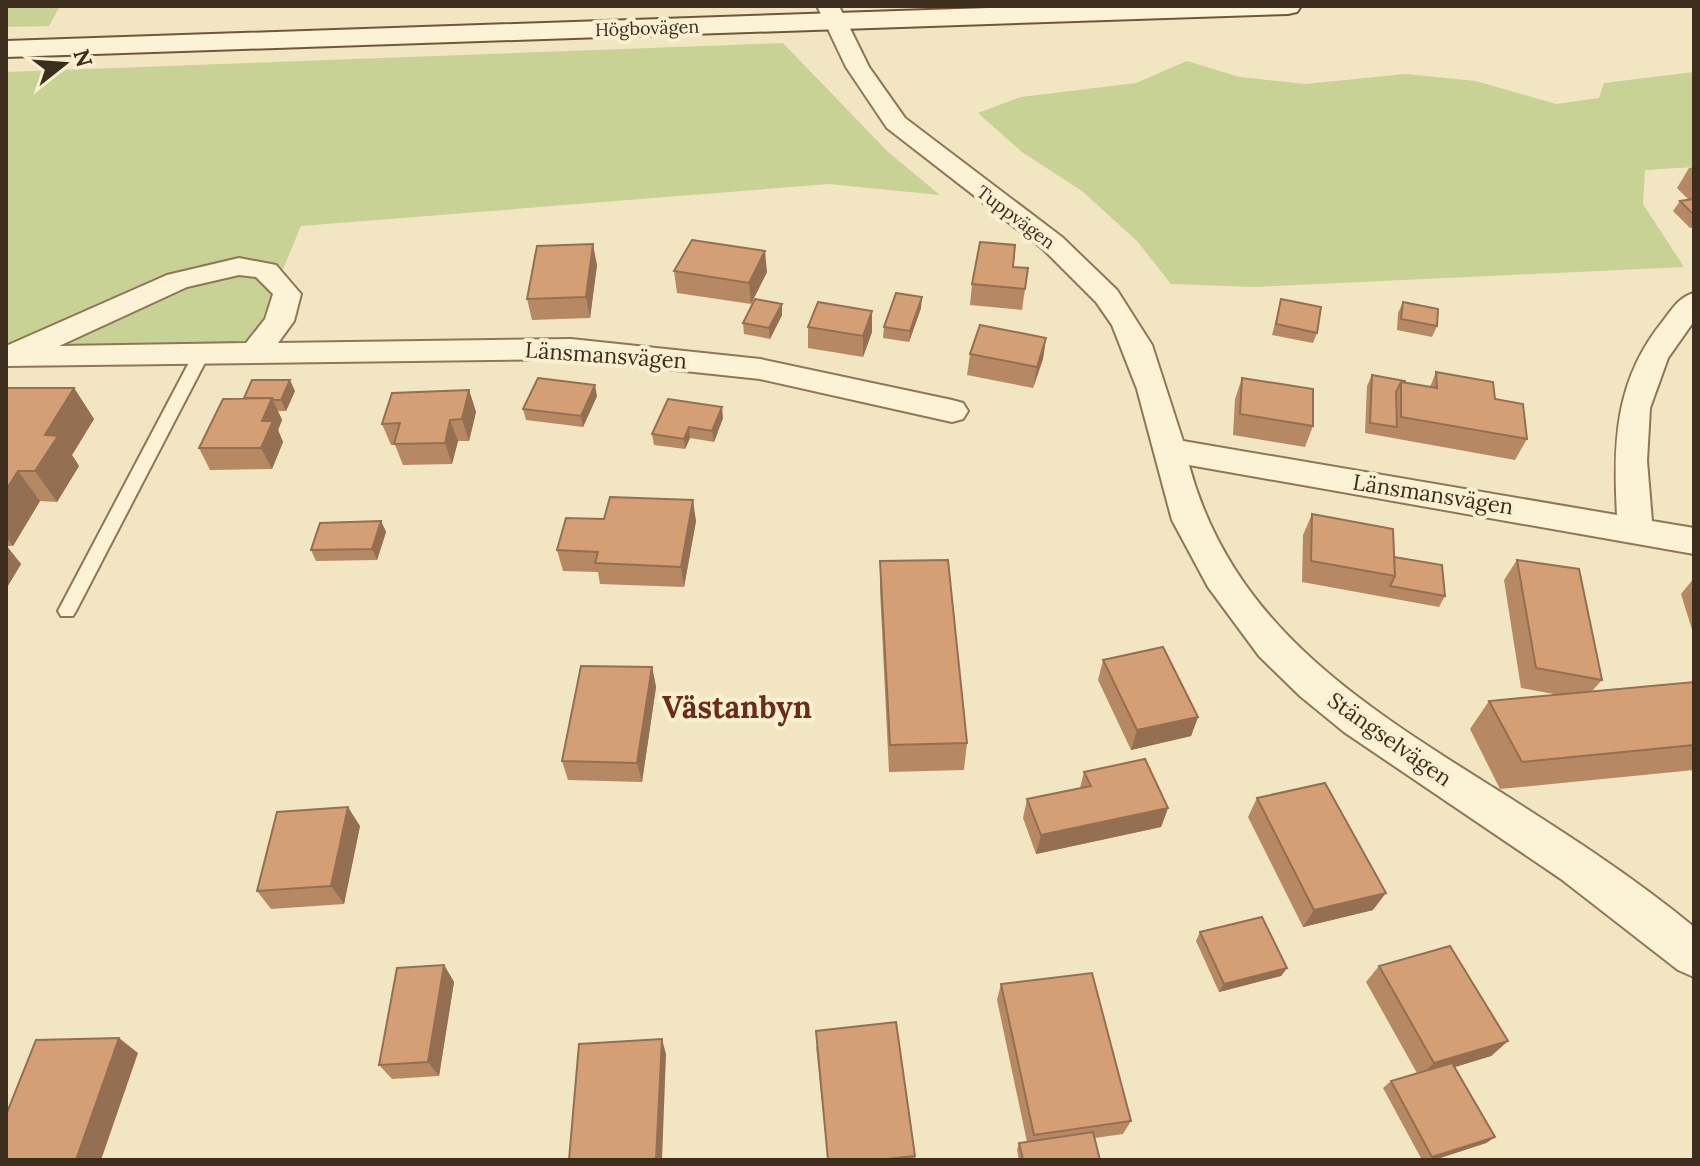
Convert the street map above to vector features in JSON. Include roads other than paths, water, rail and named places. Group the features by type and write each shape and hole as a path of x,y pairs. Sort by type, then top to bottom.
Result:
{"main road":[{"name":"Högbovägen","path":"6,49 831,13 1288,6"}],"street":[{"name":"Tuppvägen","path":"831,13 850,58 874,97 896,123 1080,266 1113,304 1144,360 1170,450"},
{"name":"Länsmansvägen","path":"10,356 154,288 214,270 258,267 276,277 287,294 279,321 256,351"},
{"path":"1635,528 1629,433 1635,395 1664,337 1694,302"},
{"name":"Länsmansvägen","path":"10,356 571,349 760,369 952,411"},
{"name":"Länsmansvägen","path":"1170,450 1635,528 1694,541"},
{"name":"Stängselvägen","path":"1170,450 1184,505 1207,553 1270,643 1314,687 1362,725 1532,835 1694,955"}],"lane":[{"path":"67,611 202,353"}],"district":[{"name":"Västanbyn","path":"737,707"}]}
